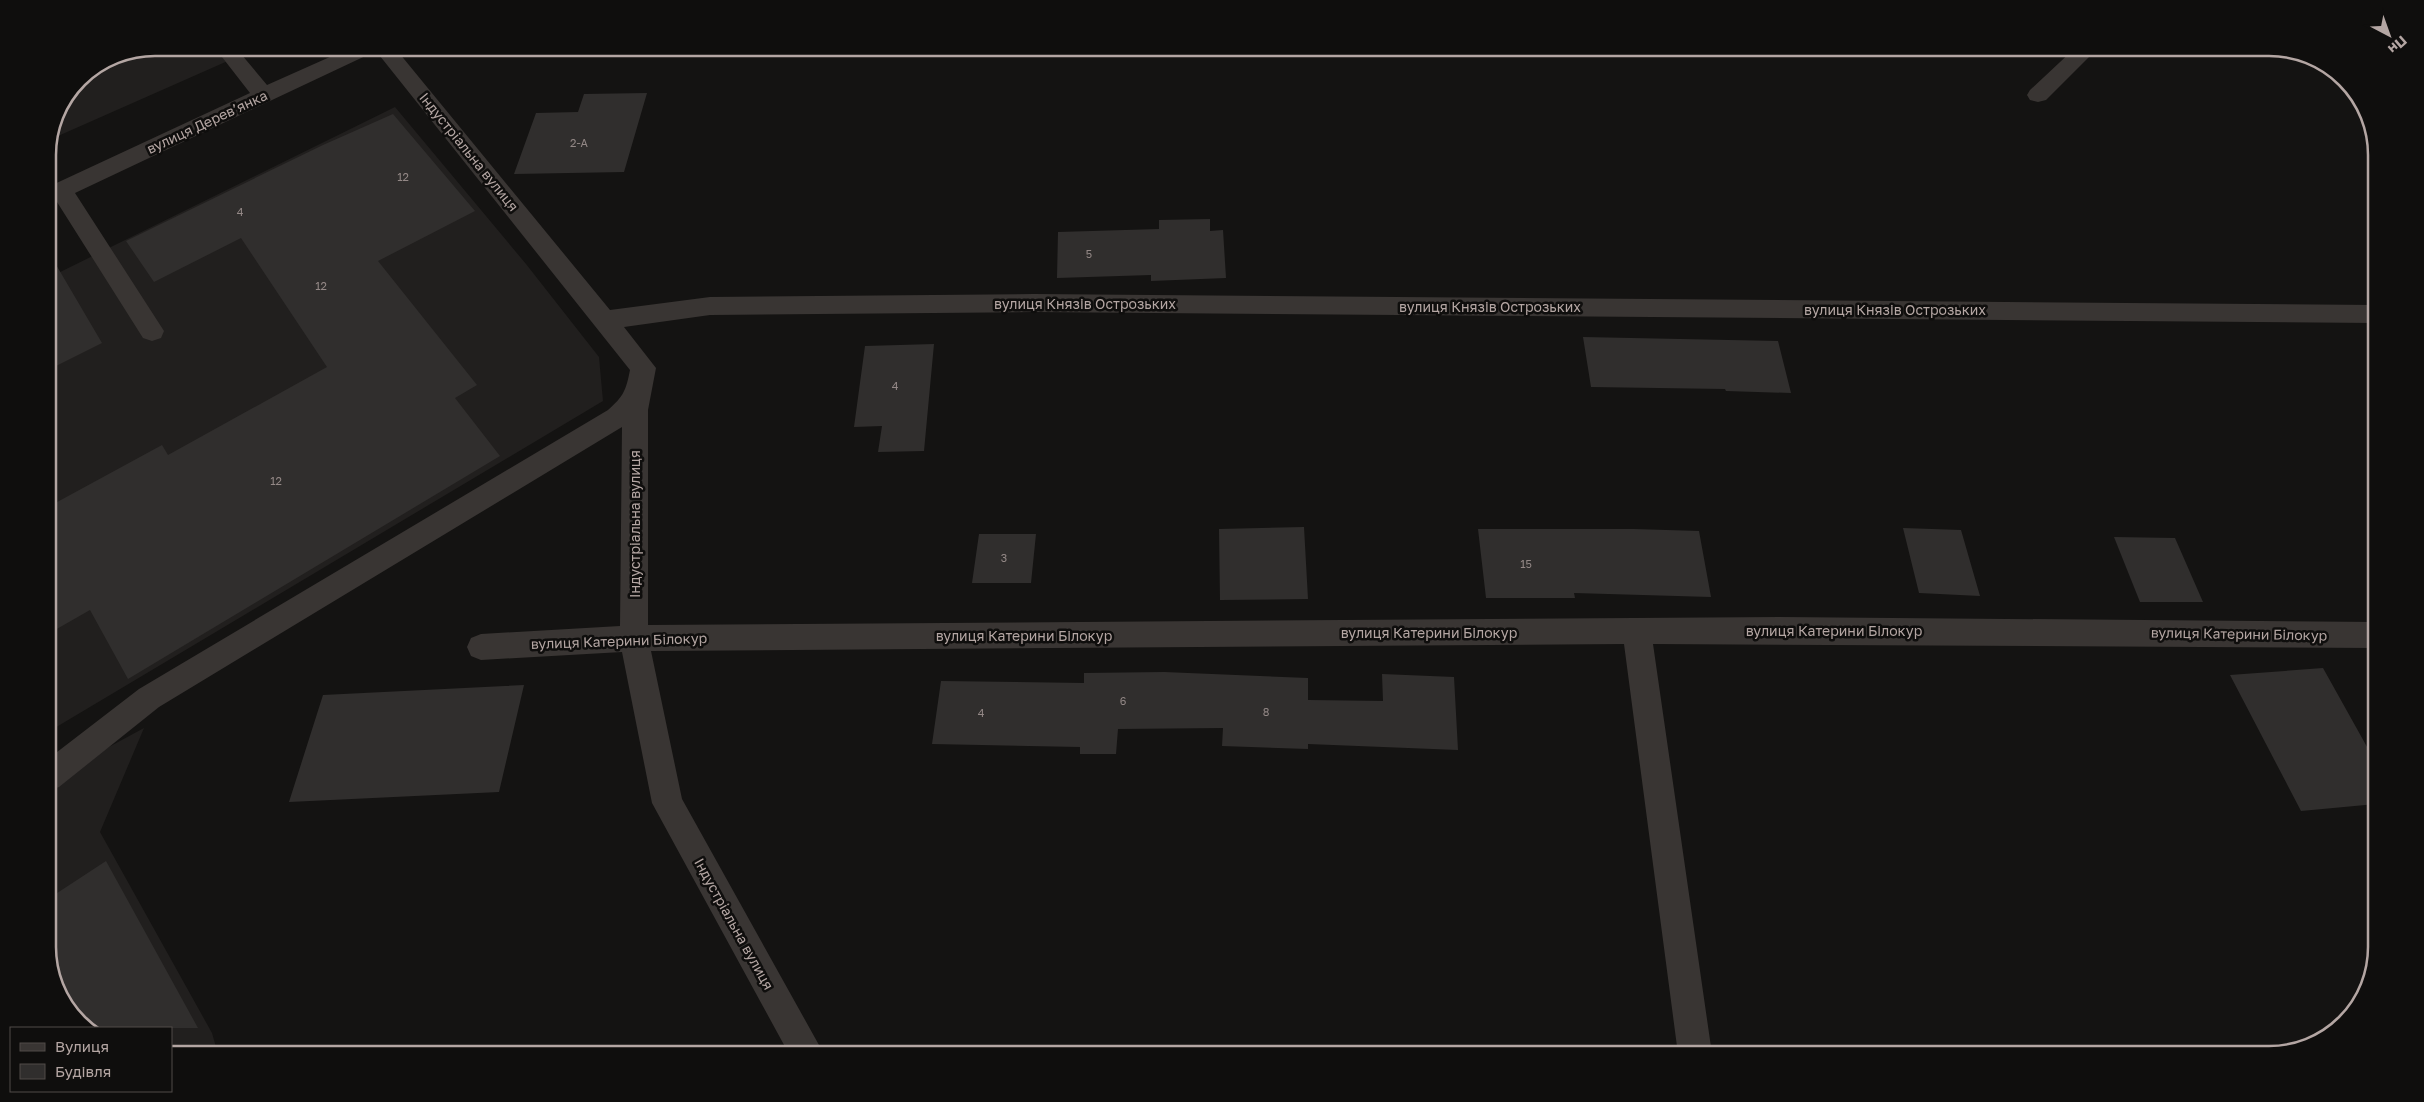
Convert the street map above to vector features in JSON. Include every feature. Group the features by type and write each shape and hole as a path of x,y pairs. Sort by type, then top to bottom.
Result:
{"street":[{"path":"232,56 264,96"},
{"name":"вулиця Деревʼянка","path":"56,192 350,56"},
{"name":"Індустріальна вулиця","path":"390,56 643,368 635,410 634,639 667,802 803,1046"},
{"path":"2038,95 2079,56"},
{"path":"56,196 152,331"},
{"name":"вулиця Князів Острозьких","path":"605,320 710,306 1034,303 2368,314"},
{"path":"56,771 149,698 617,417 628,408 638,394"},
{"name":"вулиця Катерини Білокур","path":"481,647 634,639 1781,630 2368,635"},
{"path":"1637,631 1694,1046"}],"shaded area":[{"path":"149,56 239,56 59,136 66,111 77,95 90,81 111,66"},
{"path":"395,107 526,264 599,357 603,401 56,727 56,274"},
{"path":"144,728 100,832 212,1033 216,1046 172,1046 172,1027 98,1027 81,1012 66,991 56,953 56,776"}],"building":[{"path":"647,93 624,172 514,174 536,113 578,112 584,94"},
{"path":"393,114 475,211 378,261 477,385 455,398 500,456 128,679 90,610 56,629 56,503 162,445 168,455 327,367 241,238 154,282 126,241 323,145"},
{"path":"1210,219 1210,231 1223,230 1226,278 1151,281 1151,275 1057,278 1058,232 1159,229 1159,220"},
{"path":"56,265 102,343 56,366"},
{"path":"1583,337 1778,341 1791,393 1726,391 1725,389 1591,387"},
{"path":"934,344 924,451 878,452 882,426 854,427 865,346"},
{"path":"1304,527 1308,599 1220,600 1219,529"},
{"path":"1903,528 1961,530 1980,596 1919,593"},
{"path":"1478,529 1699,531 1711,597 1574,593 1575,598 1486,598"},
{"path":"979,534 1036,534 1031,583 972,583"},
{"path":"2114,537 2175,538 2203,602 2140,602"},
{"path":"2323,668 2368,749 2368,805 2301,811 2230,675"},
{"path":"1164,672 1308,678 1308,700 1383,701 1382,674 1454,677 1458,750 1308,744 1308,749 1222,746 1223,728 1118,729 1116,754 1080,754 1080,747 932,744 941,681 1084,683 1084,673"},
{"path":"524,685 499,792 289,802 323,695"},
{"path":"106,861 198,1028 98,1027 90,1021 66,991 58,966 56,953 56,894"}]}
